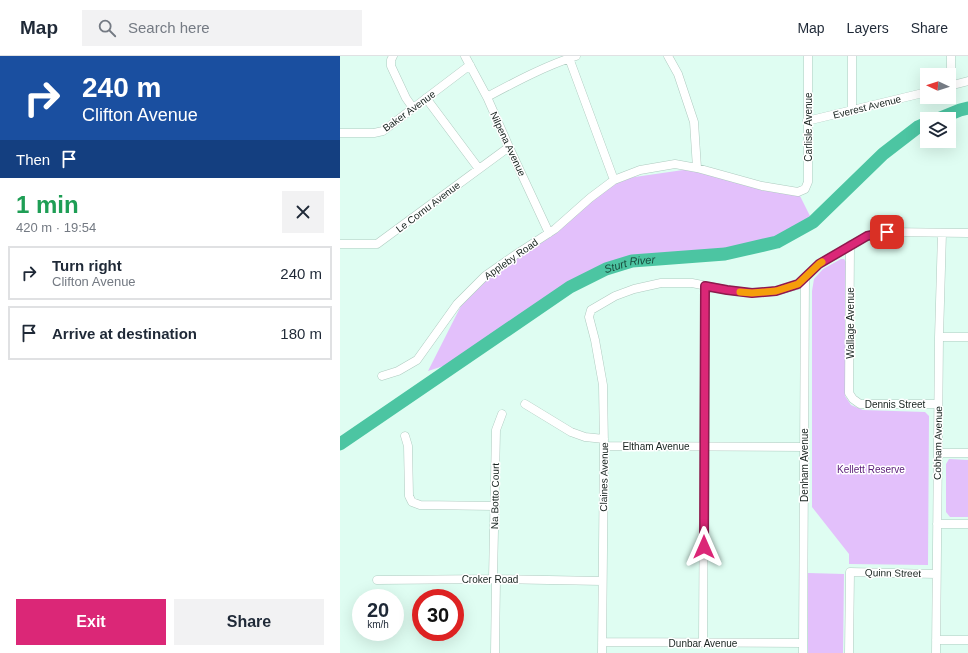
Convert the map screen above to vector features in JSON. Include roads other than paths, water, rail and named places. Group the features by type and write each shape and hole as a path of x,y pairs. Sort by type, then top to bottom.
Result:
{"street":[{"path":"393,56 391,66 406,98 413,108"},
{"name":"Nilpena Avenue","path":"466,56 549,233"},
{"path":"668,56 678,74 694,122 697,168"},
{"name":"Carlisle Avenue","path":"798,192 805,189 808,182 808,56"},
{"path":"852,56 852,111"},
{"path":"951,56 951,68"},
{"path":"487,98 522,78 568,57 614,180"},
{"name":"Baker Avenue","path":"340,133 374,133 382,131 470,65"},
{"path":"956,84 968,81"},
{"name":"Everest Avenue","path":"808,121 920,94"},
{"path":"426,98 479,169"},
{"name":"Le Cornu Avenue","path":"340,244 377,244 509,147"},
{"name":"Appleby Road","path":"382,376 398,371 417,360 457,304 485,276 555,229 590,198 614,180 640,170 675,164 697,168 762,186 798,192"},
{"path":"703,643 705,286 752,293 776,291 798,284 819,264 867,236 887,232 968,233"},
{"name":"Cobham Avenue","path":"936,653 938,404 942,233"},
{"name":"Wallage Avenue","path":"850,245 849,393 853,399"},
{"name":"Denham Avenue","path":"803,653 806,277"},
{"name":"Claines Avenue","path":"602,653 604,442 603,385 595,340 589,317 592,310 596,306 615,296 634,289 661,283 692,283 705,286"},
{"path":"939,337 968,337"},
{"name":"Dennis Street","path":"853,399 860,404 938,404"},
{"name":"Eltham Avenue","path":"525,404 571,432 604,442 704,446 804,447"},
{"name":"Na Botto Court","path":"496,653 494,506 496,430 502,414"},
{"path":"405,436 408,446 409,496 412,502 420,505 494,506"},
{"path":"938,453 968,453"},
{"path":"937,524 968,524"},
{"name":"Quinn Street","path":"849,653 850,572 936,574"},
{"name":"Croker Road","path":"377,580 495,579 602,581"},
{"path":"936,640 968,640"},
{"name":"Dunbar Avenue","path":"602,642 803,643"}],"waterway":[{"name":"Sturt River","path":"955,112 968,108"},
{"name":"Sturt River","path":"340,444 570,287 606,269 632,261 725,254 777,242 813,222 883,154 920,126"}],"park label":[{"name":"Kellett Reserve","path":"871,469"}]}
